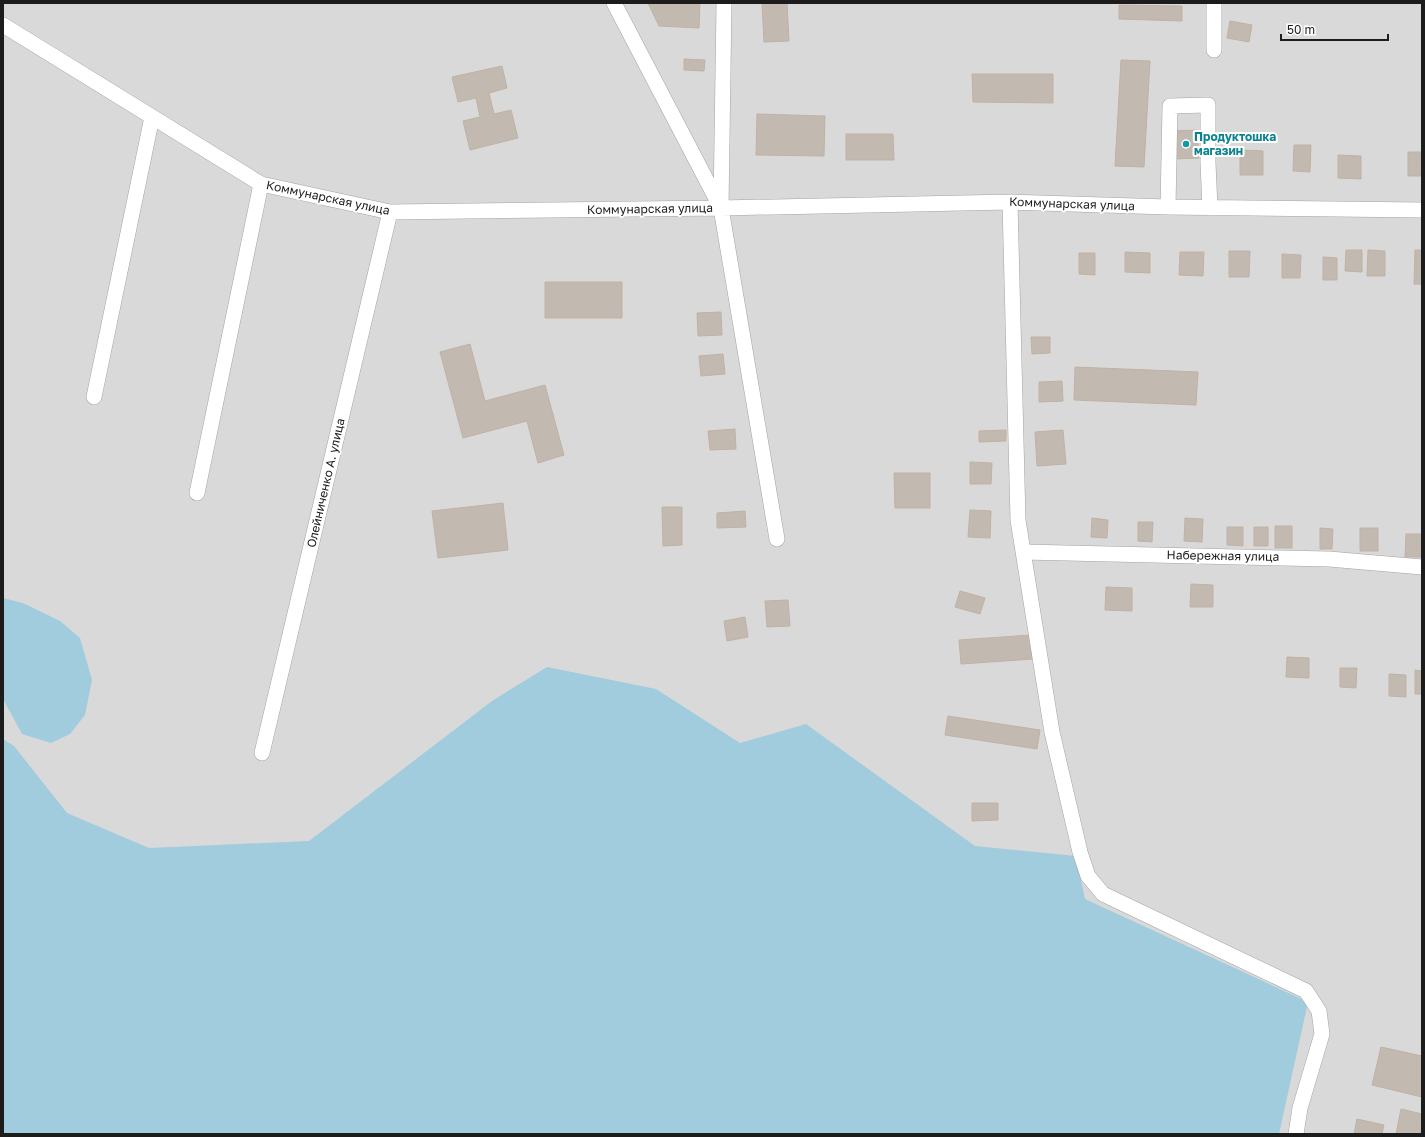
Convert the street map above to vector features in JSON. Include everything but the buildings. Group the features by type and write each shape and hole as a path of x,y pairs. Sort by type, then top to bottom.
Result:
{"street":[{"name":"Коммунарская улица","path":"614,3 721,208"},
{"path":"724,3 721,208 777,540"},
{"path":"1214,3 1214,50"},
{"name":"Коммунарская улица","path":"3,25 261,184 390,212 721,208 1010,202 1210,208 1422,210"},
{"path":"1168,207 1170,106 1208,106 1210,208"},
{"path":"94,397 152,117"},
{"path":"197,493 261,184"},
{"path":"1010,202 1018,520 1052,732 1080,852 1088,876 1103,894 1306,991 1319,1011 1322,1034 1300,1108 1296,1134"},
{"name":"Олейниченко А. улица","path":"262,754 390,212"},
{"name":"Набережная улица","path":"1023,552 1329,559 1422,567"}],"shaded area":[{"path":"3,3 1422,3 1422,1134 3,1134"}],"water":[{"path":"3,598 23,603 60,621 80,638 92,680 85,715 70,734 51,743 22,734 3,699"},
{"path":"547,667 656,689 740,743 806,724 975,846 1076,856 1085,899 1308,1002 1279,1134 3,1134 3,739 14,746 67,813 149,848 309,841 492,701"}],"place":[{"name":"Продуктошка магазин","path":"1186,144"}]}
